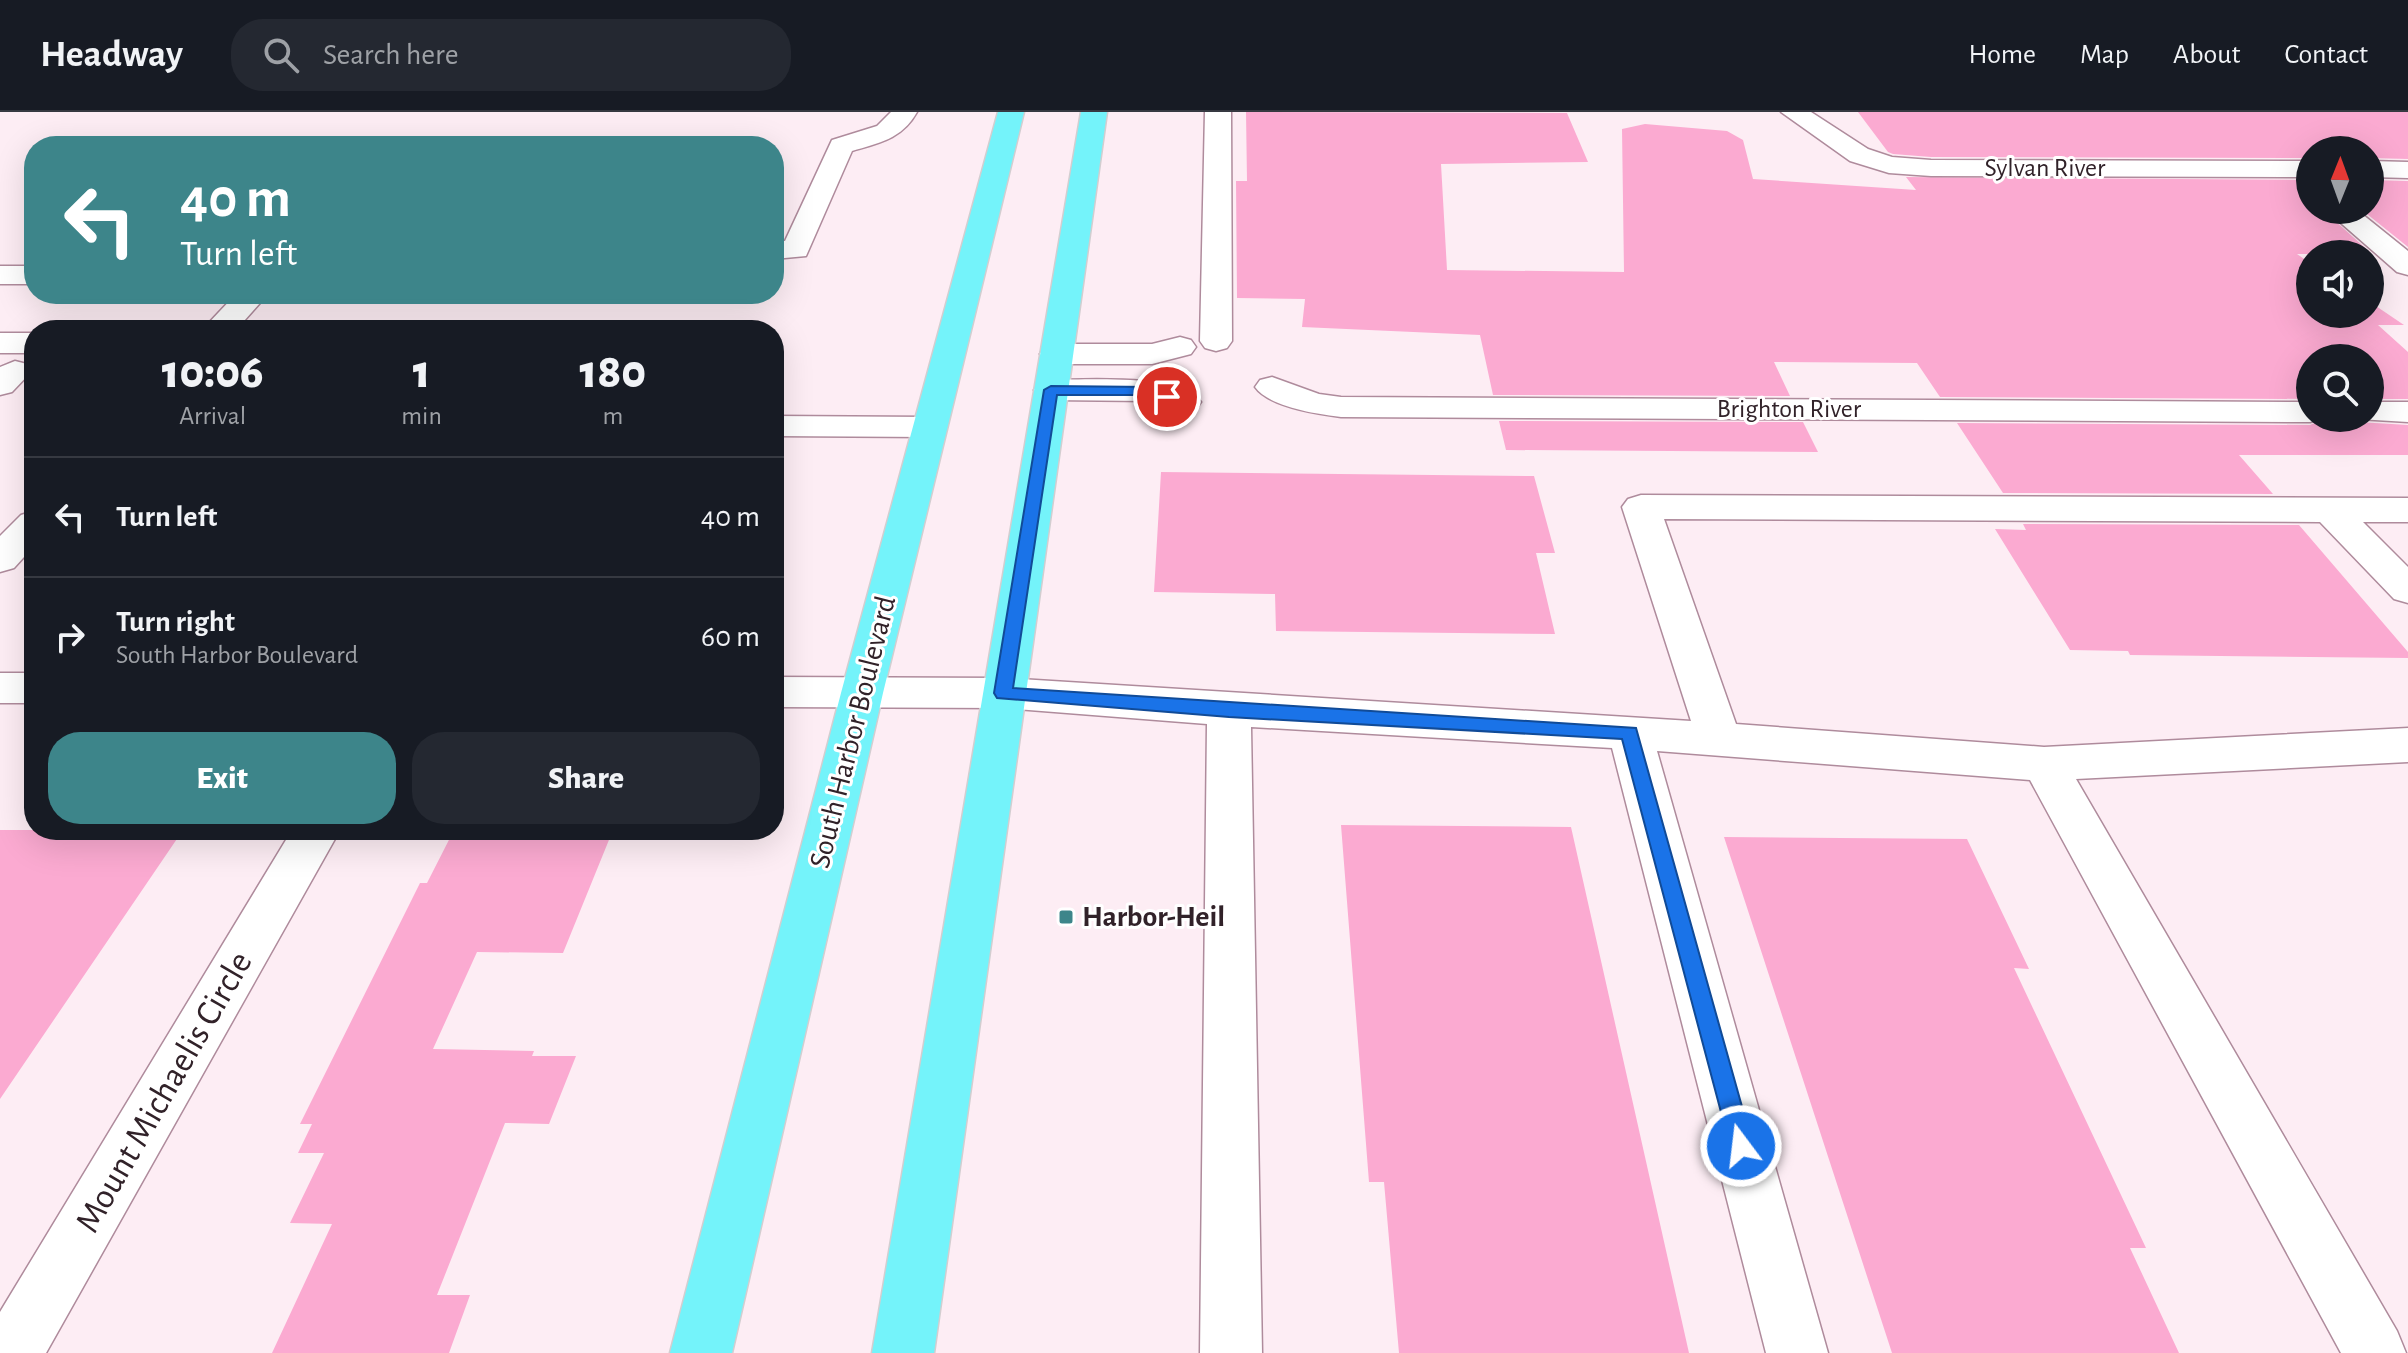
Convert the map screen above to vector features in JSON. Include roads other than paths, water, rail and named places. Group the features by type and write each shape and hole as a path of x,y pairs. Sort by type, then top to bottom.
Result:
{"main road":[{"name":"South Harbor Boulevard","path":"701,1353 862,693 1011,112"},
{"path":"903,1353 1094,112"}],"street":[{"path":"784,250 796,250 837,133 885,133 896,126 904,112"},
{"path":"1216,341 1218,112"},
{"name":"Sylvan River","path":"1794,112 1859,155 1889,165 2296,175"},
{"path":"2384,169 2408,170"},
{"path":"2357,224 2408,266"},
{"path":"0,275 24,275"},
{"path":"228,320 243,304"},
{"path":"5,367 24,351"},
{"path":"1056,354 1166,351 1151,391"},
{"name":"Brighton River","path":"1272,387 1312,403 1341,407 2296,412"},
{"path":"1051,390 1151,391 1184,402"},
{"path":"2384,412 2408,412"},
{"path":"784,426 929,427"},
{"path":"1719,740 1641,507 2408,510"},
{"path":"2330,510 2408,590"},
{"path":"0,559 24,534"},
{"path":"0,688 24,688"},
{"path":"784,692 1003,693 1229,710 1630,733 2044,764 2408,745"},
{"path":"1229,710 1231,1353"},
{"path":"1630,733 1797,1353"},
{"path":"2044,764 2375,1353"},
{"name":"Mount Michaelis Circle","path":"11,1353 311,840"}],"place":[{"name":"Harbor-Heil","path":"1066,917"}]}
